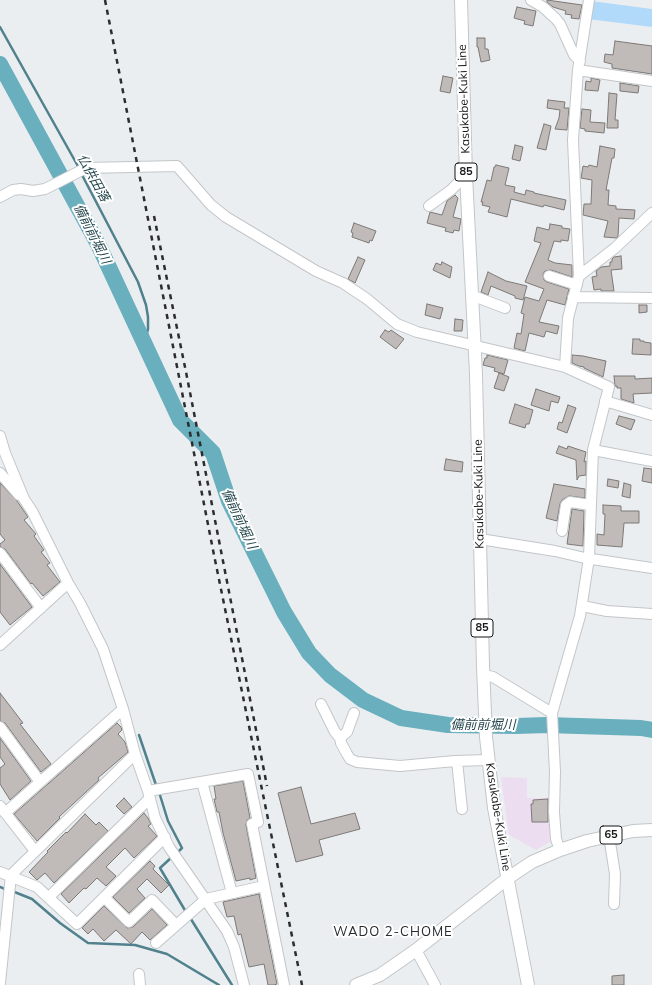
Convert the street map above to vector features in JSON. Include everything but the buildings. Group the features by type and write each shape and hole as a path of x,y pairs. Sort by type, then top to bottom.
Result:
{"main road":[{"name":"Kasukabe-Kuki Line","path":"461,0 466,175 476,374 486,737 494,808 528,985"},
{"name":"65","path":"356,985 380,974 416,950 508,878 532,862 560,850 587,841 633,831 652,830"}],"street":[{"path":"531,0 543,7 560,24 579,65"},
{"path":"564,367 568,318 578,281 573,140 579,65 589,0"},
{"path":"579,65 652,81"},
{"path":"0,196 13,190 45,189 86,168 176,166 211,205 226,217 316,271 347,286 367,299 397,324 417,332 564,367 609,387 593,450 589,558 582,606 552,715 554,734 554,812 556,839 560,850"},
{"path":"428,206 451,190 466,175"},
{"path":"578,281 652,213"},
{"path":"548,276 578,281"},
{"path":"471,295 505,308"},
{"path":"573,297 652,298"},
{"path":"605,401 652,414"},
{"path":"0,436 5,453 24,499"},
{"path":"593,450 651,459"},
{"path":"0,473 24,499 32,511 68,583 80,602 103,650 123,709 155,818 169,847 227,931 234,947 244,985"},
{"path":"562,531 566,505 570,502 591,505"},
{"path":"480,540 501,542 652,568"},
{"path":"0,553 41,608"},
{"path":"2,639 41,608 68,583"},
{"path":"582,606 607,611 652,614"},
{"path":"484,675 493,677 552,715"},
{"path":"321,704 350,759 362,763 400,766 488,760"},
{"path":"35,851 3,809 40,782 123,709"},
{"path":"340,738 347,732 354,713"},
{"path":"0,727 40,782"},
{"path":"0,983 4,903 11,875 135,754"},
{"path":"457,761 462,809"},
{"path":"49,898 149,794 202,782 248,774 258,822 252,824 284,985"},
{"path":"202,782 232,893"},
{"path":"609,836 615,874 614,904"},
{"path":"0,872 11,875 37,887 77,924 165,837"},
{"path":"156,943 206,899 264,886"},
{"path":"104,897 129,922 152,900 176,925"},
{"path":"416,950 435,985"},
{"path":"139,974 140,985"}],"shaded area":[{"path":"591,1 652,9 652,27 588,19"},
{"path":"501,777 527,778 527,798 552,798 553,840 536,850 509,835"}],"waterway":[{"name":"仏供田落","path":"0,27 79,168"},
{"name":"備前前堀川","path":"0,64 99,246 180,420 213,453 229,501 284,612 309,653 330,675 363,700 401,718 448,725 547,725 641,728 652,730"},
{"name":"仏供田落","path":"81,173 138,282 146,305 148,317 148,329 144,345"},
{"path":"139,735 157,788"},
{"path":"159,792 168,821 182,848 176,854"},
{"path":"172,857 160,868 186,912"},
{"path":"0,887 7,890"},
{"path":"12,891 32,899 60,923 88,943 135,945 167,954 219,985"},
{"path":"189,916 232,985"}],"railway":[{"path":"105,0 214,555 302,985"},
{"path":"154,216 267,786"}],"district":[{"name":"WADO 2-CHOME","path":"393,932"}]}
